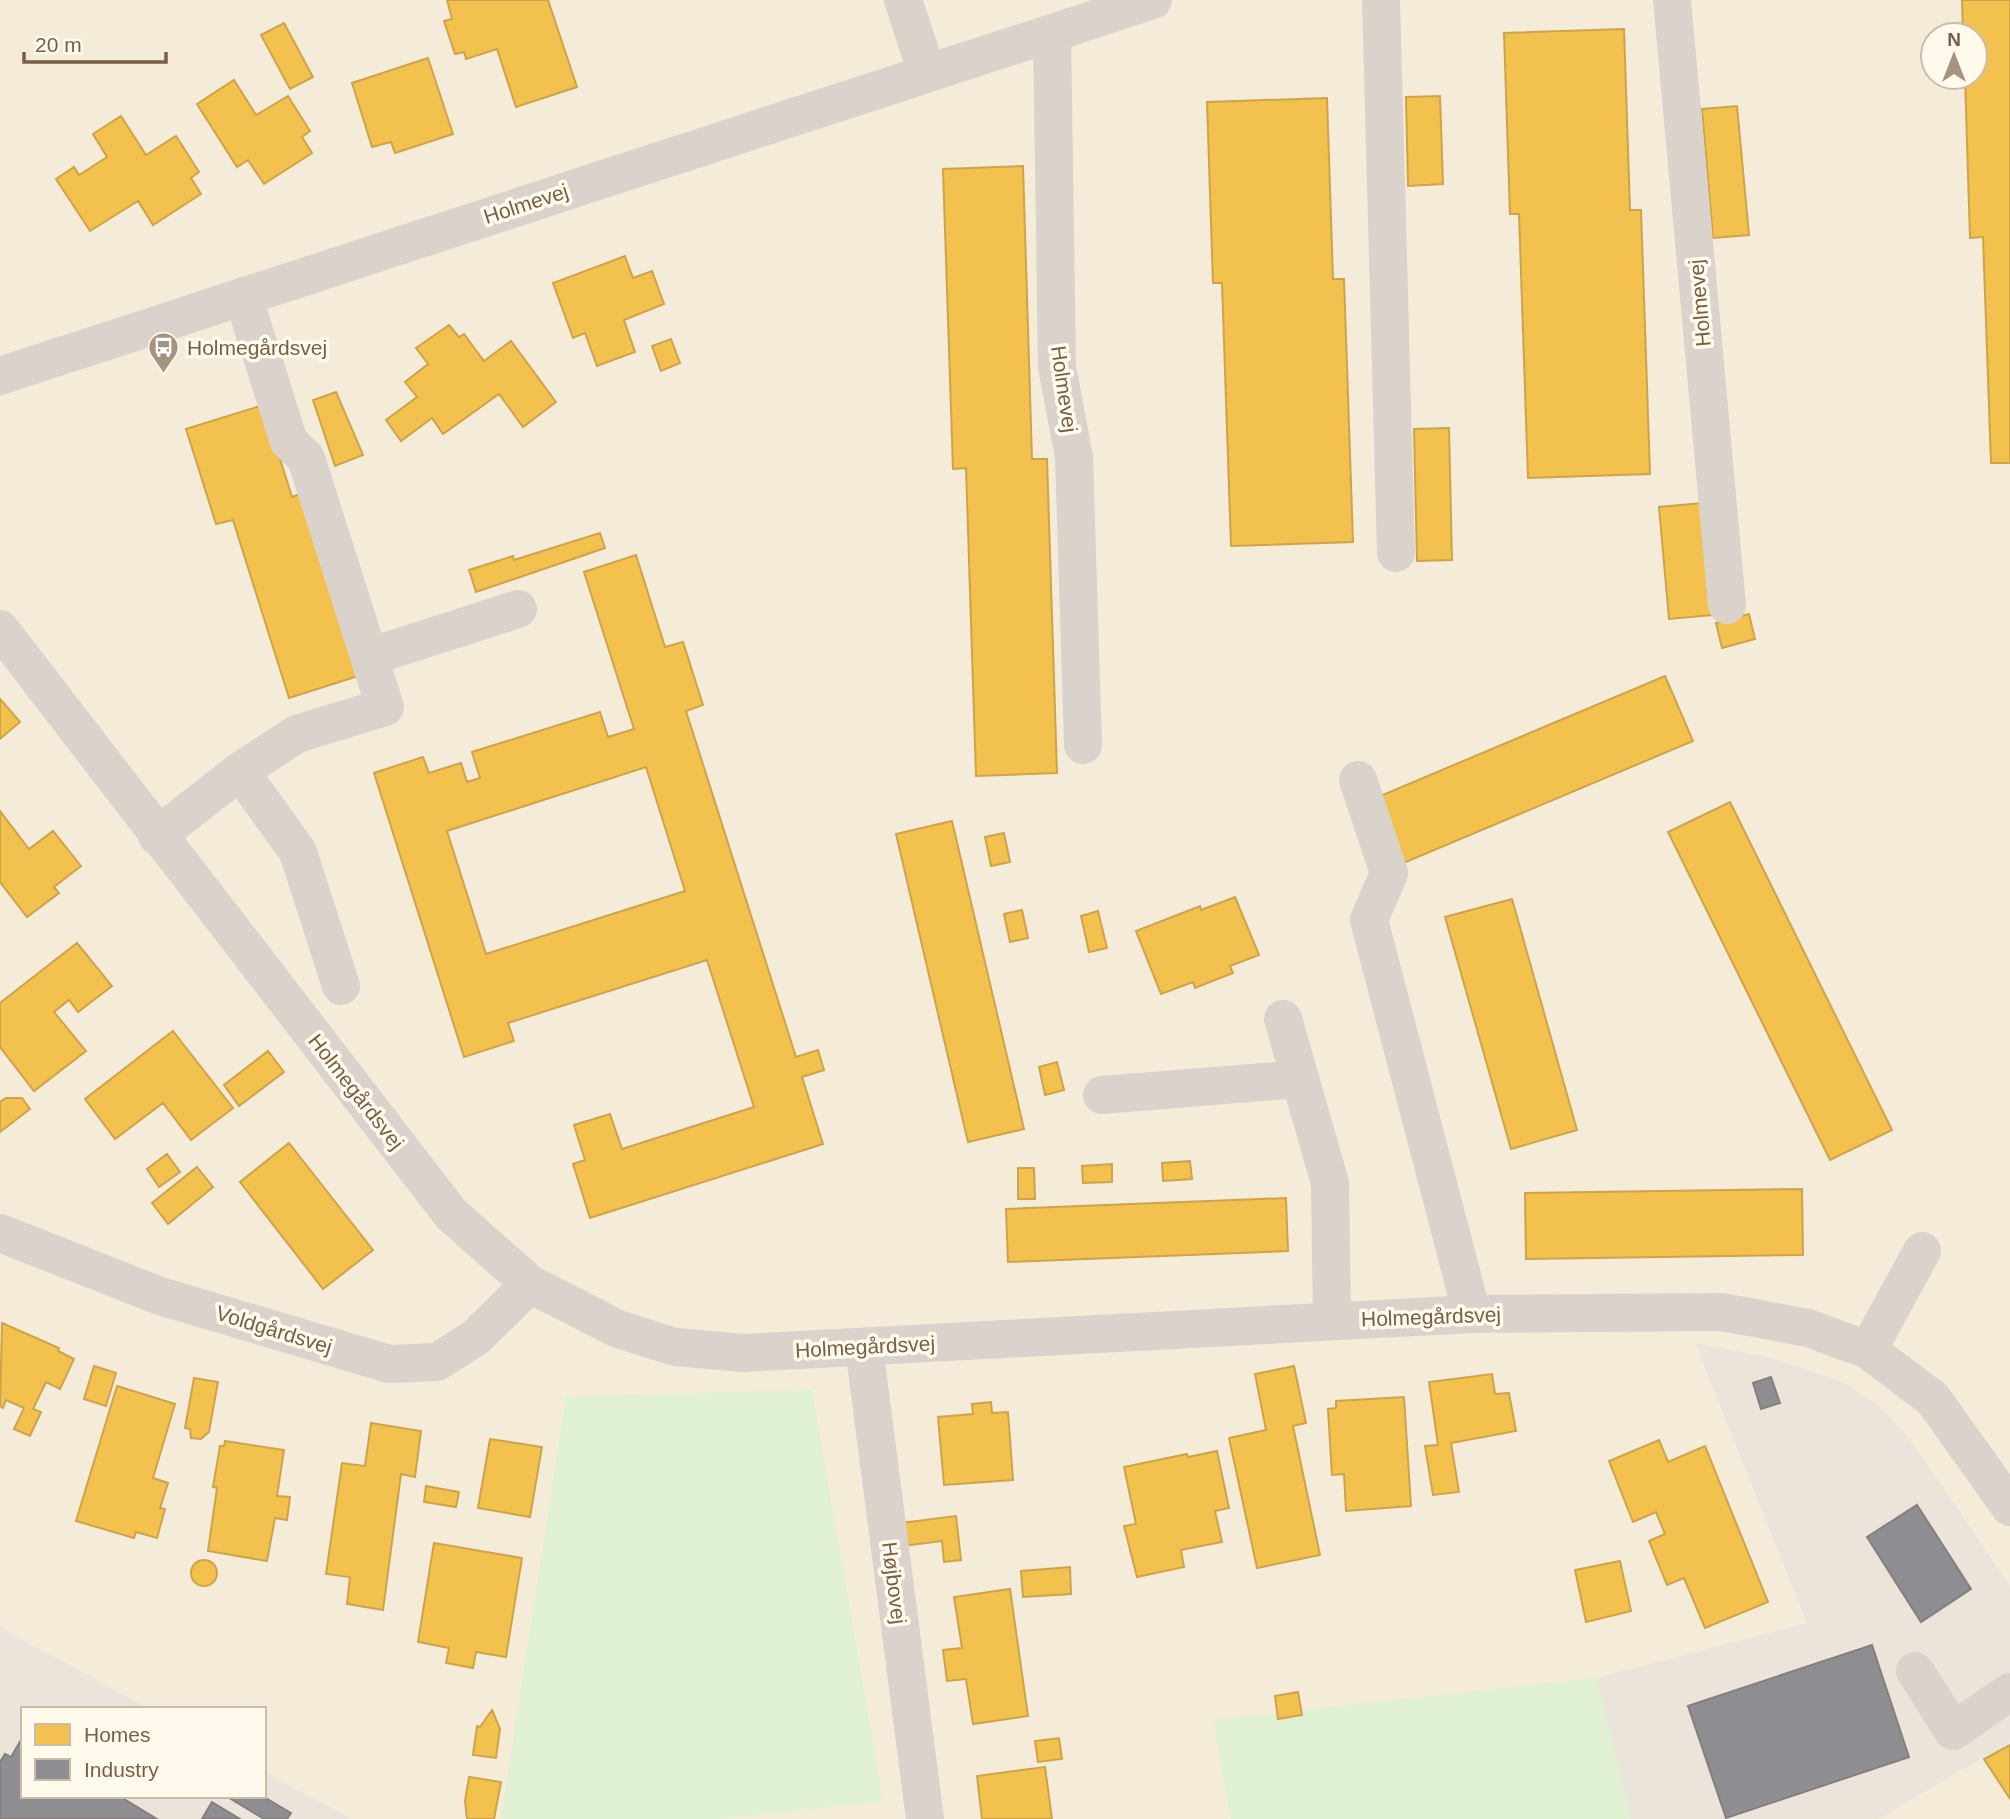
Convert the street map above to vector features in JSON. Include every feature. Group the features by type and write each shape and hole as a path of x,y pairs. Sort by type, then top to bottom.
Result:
{"street":[{"path":"903,0 927,74"},
{"name":"Holmevej","path":"0,376 1153,0"},
{"path":"1381,0 1396,553"},
{"name":"Holmevej","path":"1672,0 1727,605"},
{"name":"Holmevej","path":"1052,33 1057,367 1074,457 1083,744"},
{"path":"157,836 240,771 297,734 385,707 306,458 289,442 243,296"},
{"path":"369,657 519,609"},
{"name":"Holmegårdsvej","path":"0,629 451,1214 530,1284 618,1329 675,1347 743,1353 1472,1314 1722,1312 1808,1328 1868,1350 1933,1399 2001,1494"},
{"path":"240,771 299,852 341,986"},
{"path":"1358,780 1389,873 1369,920 1472,1314"},
{"path":"1283,1019 1330,1183 1332,1321"},
{"path":"1102,1095 1300,1079"},
{"name":"Voldgårdsvej","path":"0,1233 160,1296 389,1364 437,1362 475,1338 530,1284"},
{"path":"1868,1350 1922,1251"},
{"name":"Højbovej","path":"864,1347 925,1819"},
{"path":"1915,1671 1953,1731 2010,1692"}],"shaded area":[{"path":"0,0 2010,0 2010,1819 352,1819 266,1772 266,1707 146,1707 0,1627"},
{"path":"1695,1343 1772,1358 1843,1382 1882,1408 1914,1445 2010,1586 2010,1742 1878,1819 1631,1819 1596,1678 1807,1623"},
{"path":"0,1627 146,1707 21,1707 21,1798 266,1798 266,1772 352,1819 0,1819"}],"green space":[{"path":"812,1390 883,1801 718,1819 501,1819 566,1397"},
{"path":"1596,1678 1631,1819 1231,1819 1213,1720"}],"building: Homes":[{"path":"447,0 548,0 577,87 516,107 497,49 466,59 464,52 455,54 444,21 452,19"},
{"path":"1962,0 2010,0 2010,463 1991,463 1983,237 1970,238 1965,91 1989,91 1989,21 1963,21"},
{"path":"284,23 313,77 290,89 261,35"},
{"path":"1624,29 1630,210 1641,210 1650,474 1528,478 1519,214 1510,214 1504,33"},
{"path":"428,58 453,134 395,153 391,142 372,147 352,83"},
{"path":"234,80 256,115 288,96 310,131 302,137 312,153 264,184 248,160 237,167 197,104"},
{"path":"1440,96 1443,184 1408,186 1406,97"},
{"path":"1327,98 1333,279 1344,279 1353,542 1231,546 1222,283 1213,283 1207,102"},
{"path":"1737,106 1749,235 1713,238 1702,109"},
{"path":"121,116 146,155 176,136 199,172 191,178 201,194 153,225 138,201 90,231 56,179 74,167 79,175 107,157 93,134"},
{"path":"1023,166 1032,459 1047,459 1057,773 976,776 966,468 953,469 943,169"},
{"path":"625,256 633,278 652,271 664,304 624,320 635,352 597,366 585,333 573,338 553,283"},
{"path":"449,325 459,337 464,334 484,361 511,341 556,402 523,427 499,394 443,434 432,418 401,441 386,420 417,397 405,382 428,364 416,348"},
{"path":"671,339 680,363 661,371 652,346"},
{"path":"336,392 363,455 335,466 313,400"},
{"path":"263,405 292,497 300,494 358,676 289,698 233,520 216,524 186,429"},
{"path":"1449,428 1452,560 1417,561 1414,429"},
{"path":"1702,503 1712,615 1669,619 1659,507"},
{"path":"600,533 605,548 476,592 469,570 513,556 514,560"},
{"path":"636,555 665,647 683,642 703,705 686,711 796,1057 818,1050 824,1070 802,1077 823,1144 590,1218 573,1164 585,1160 574,1125 610,1114 622,1149 754,1107 707,960 508,1023 514,1041 464,1057 374,773 423,757 429,773 461,763 467,782 480,778 472,752 600,712 608,737 634,729 584,572","holes":["646,767 685,891 486,954 447,831"]},
{"path":"1749,614 1755,639 1722,648 1716,623"},
{"path":"1665,676 1693,741 1394,867 1366,802"},
{"path":"0,699 20,722 0,739"},
{"path":"1730,802 1892,1130 1830,1160 1668,832"},
{"path":"0,811 29,849 53,831 81,866 54,887 59,893 27,917 0,882"},
{"path":"952,821 1024,1129 968,1142 896,834"},
{"path":"1004,833 1010,862 991,866 985,837"},
{"path":"1235,897 1259,955 1230,966 1233,973 1195,988 1193,982 1161,994 1136,931 1200,906 1201,910"},
{"path":"1512,899 1577,1130 1511,1149 1445,917"},
{"path":"1022,910 1028,938 1010,942 1004,914"},
{"path":"1098,911 1107,948 1089,952 1081,916"},
{"path":"77,943 112,986 78,1012 69,1000 54,1012 86,1051 34,1091 0,1047 0,1003"},
{"path":"173,1031 233,1108 191,1140 163,1103 115,1139 85,1099"},
{"path":"268,1051 284,1072 239,1106 224,1085"},
{"path":"1057,1062 1064,1090 1045,1095 1039,1067"},
{"path":"6,1098 22,1098 30,1109 0,1132 0,1102"},
{"path":"289,1143 373,1250 323,1289 240,1182"},
{"path":"167,1154 180,1172 159,1187 147,1169"},
{"path":"1190,1161 1192,1179 1163,1181 1162,1163"},
{"path":"1112,1164 1112,1182 1083,1183 1082,1166"},
{"path":"197,1167 213,1187 168,1224 152,1203"},
{"path":"1018,1168 1034,1168 1035,1199 1018,1199"},
{"path":"1802,1189 1803,1255 1526,1259 1525,1193"},
{"path":"1286,1198 1288,1251 1008,1262 1006,1209"},
{"path":"2,1323 59,1348 58,1351 74,1359 60,1389 46,1382 33,1409 41,1412 30,1436 14,1429 24,1408 6,1400 3,1408 0,1406"},
{"path":"94,1366 116,1373 106,1406 84,1399"},
{"path":"1294,1366 1306,1423 1293,1426 1320,1555 1257,1568 1229,1438 1266,1430 1255,1374"},
{"path":"1492,1374 1495,1394 1509,1393 1516,1431 1451,1443 1459,1492 1433,1495 1425,1446 1438,1445 1429,1382"},
{"path":"194,1378 218,1382 209,1432 201,1439 191,1438 190,1429 185,1428"},
{"path":"117,1386 175,1404 153,1478 168,1483 160,1508 165,1509 157,1538 136,1532 134,1538 76,1521"},
{"path":"1404,1397 1411,1506 1346,1511 1344,1474 1332,1475 1328,1409 1336,1408 1336,1401"},
{"path":"991,1402 992,1413 1008,1412 1013,1480 944,1485 938,1417 973,1414 972,1404"},
{"path":"371,1423 421,1431 415,1477 401,1474 383,1610 347,1604 350,1577 326,1574 342,1463 365,1466"},
{"path":"490,1439 542,1447 530,1517 478,1508"},
{"path":"1659,1440 1668,1462 1705,1446 1768,1602 1705,1628 1684,1578 1667,1585 1649,1541 1665,1534 1656,1512 1633,1522 1609,1461"},
{"path":"225,1441 284,1450 277,1496 290,1497 287,1520 275,1518 267,1561 208,1551 217,1488 213,1487 220,1446 224,1446"},
{"path":"1217,1451 1229,1508 1215,1511 1222,1542 1181,1550 1184,1567 1137,1577 1124,1526 1136,1524 1124,1467 1187,1454 1188,1457"},
{"path":"426,1486 459,1492 456,1507 424,1502"},
{"path":"956,1516 961,1560 944,1562 942,1541 903,1546 900,1523"},
{"path":"434,1543 522,1558 506,1657 476,1652 473,1668 446,1663 449,1648 418,1642"},
{"path":"204,1560 213,1564 217,1573 213,1582 204,1586 195,1582 191,1573 195,1564"},
{"path":"1620,1561 1631,1611 1586,1622 1575,1570"},
{"path":"1070,1567 1071,1594 1023,1597 1021,1571"},
{"path":"1010,1589 1028,1716 973,1724 966,1679 947,1681 943,1650 962,1648 954,1597"},
{"path":"1298,1692 1302,1715 1278,1719 1275,1696"},
{"path":"492,1710 500,1729 496,1758 473,1755 477,1726 480,1727"},
{"path":"1059,1738 1062,1759 1038,1762 1035,1741"},
{"path":"2010,1745 2010,1799 1984,1759"},
{"path":"1045,1767 1052,1819 982,1819 977,1776"},
{"path":"469,1777 501,1782 494,1819 467,1819 465,1801"}],"building: Industry":[{"path":"1771,1377 1780,1403 1761,1409 1753,1383"},
{"path":"1917,1505 1971,1589 1921,1622 1867,1537"},
{"path":"1872,1645 1909,1757 1726,1818 1688,1706"},
{"path":"21,1740 21,1798 122,1798 157,1819 0,1819 0,1762 5,1754 11,1757"},
{"path":"229,1798 265,1798 291,1813 287,1819 264,1819"},
{"path":"212,1802 240,1819 202,1819"}],"place":[{"name":"Holmegårdsvej","path":"164,375"}]}
